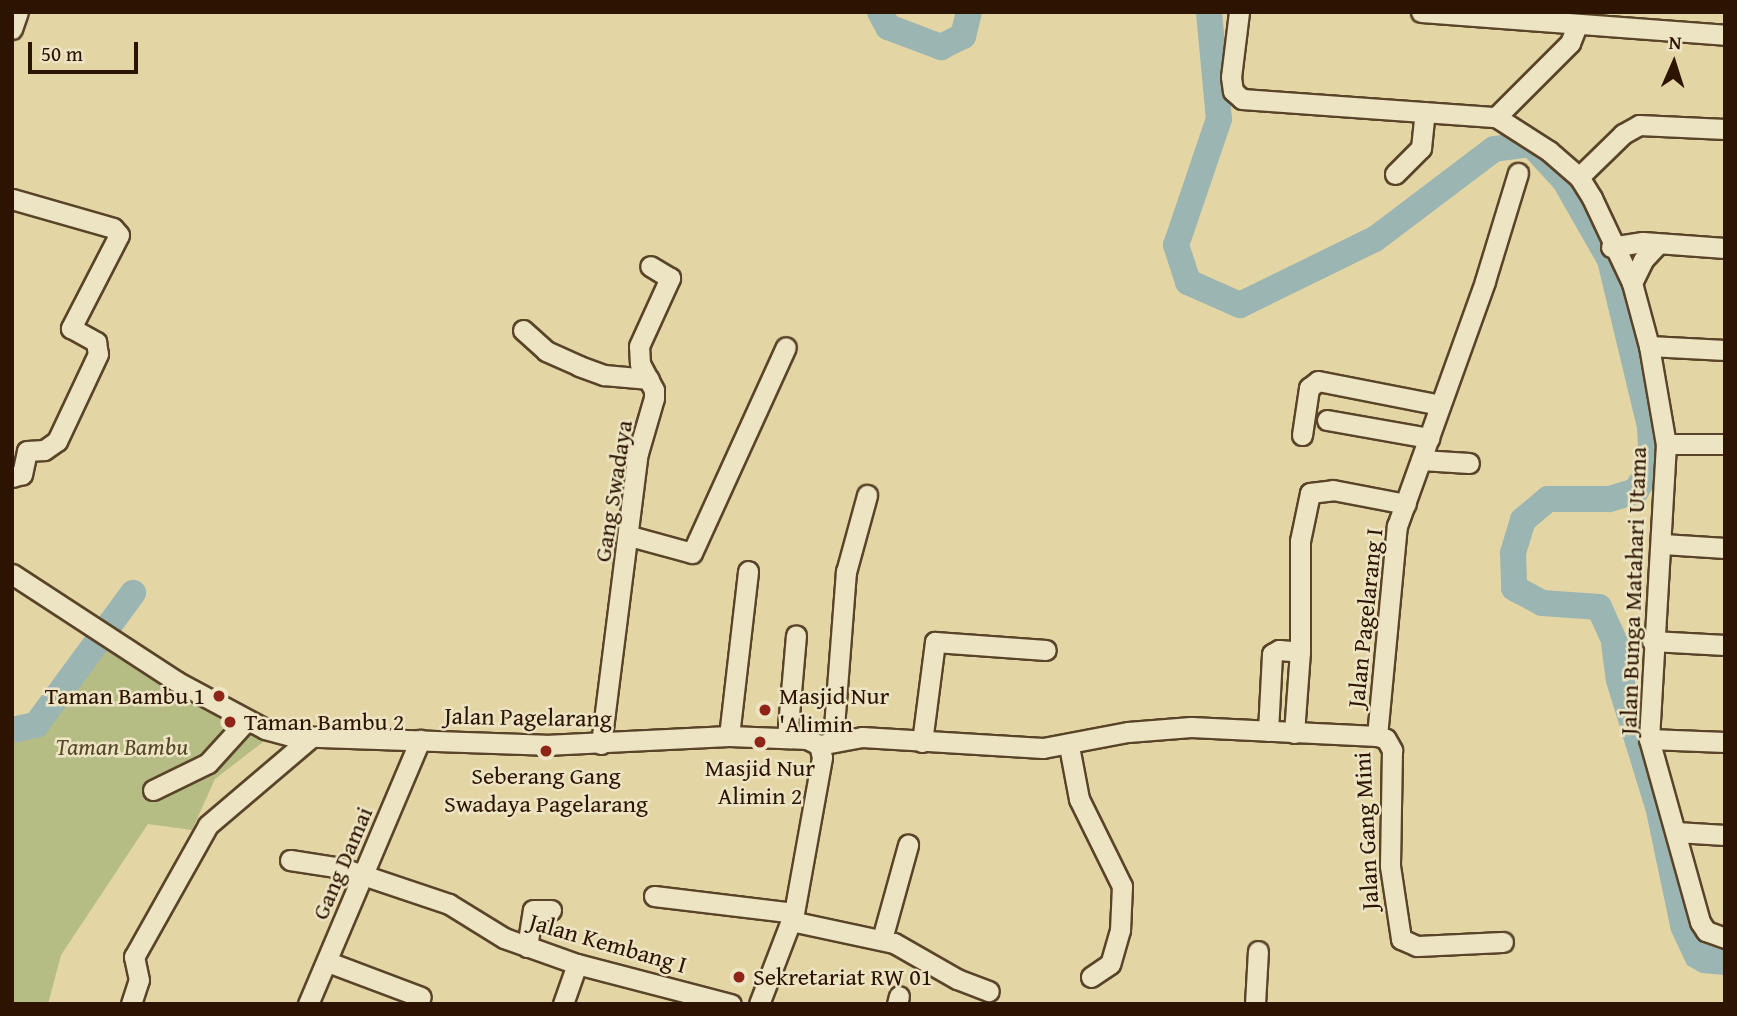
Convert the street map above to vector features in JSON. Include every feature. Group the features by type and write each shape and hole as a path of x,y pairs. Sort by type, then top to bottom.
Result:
{"street":[{"path":"12,29 18,12"},
{"name":"Jalan Bunga Matahari Utama","path":"1239,12 1231,77 1233,91 1242,99 1496,117 1549,151 1579,177 1611,247 1632,283 1649,346 1666,444 1663,544 1652,641 1648,739 1700,922 1713,935 1725,938"},
{"path":"1421,12 1577,26 1725,35"},
{"path":"1496,117 1570,43 1577,26"},
{"path":"1395,174 1421,148 1426,112"},
{"path":"1579,177 1623,134 1639,125 1725,129"},
{"name":"Jalan Pagelarang I","path":"826,743 862,737 1021,748 1069,746 1154,729 1377,736 1393,546 1518,173"},
{"path":"12,199 116,230 118,241 71,328 96,342 98,354 57,441 47,449 25,452 22,474 12,477"},
{"path":"1611,247 1658,244 1725,248"},
{"path":"1632,283 1643,260 1658,244"},
{"name":"Gang Swadaya","path":"601,744 630,536 638,453 654,398 649,379 640,364 639,346 670,278 650,266"},
{"path":"523,330 545,351 579,366 604,375 649,379"},
{"path":"1649,346 1725,350"},
{"path":"630,536 692,553 786,347"},
{"path":"1303,435 1309,388 1318,381 1440,405"},
{"path":"1326,420 1429,438"},
{"path":"1666,444 1725,444"},
{"path":"1421,460 1469,463"},
{"path":"1294,733 1300,652 1300,541 1310,492 1333,490 1406,504"},
{"path":"759,1004 793,917 826,743 846,572 867,495"},
{"path":"1663,544 1725,548"},
{"path":"729,736 748,571"},
{"name":"Jalan Pagelarang","path":"12,574 247,720 276,732 309,738 601,744 729,736 787,738 826,743"},
{"path":"787,738 796,635"},
{"path":"1652,641 1725,645"},
{"path":"922,742 934,642 1046,650"},
{"path":"1268,731 1272,654 1279,650 1300,652"},
{"path":"153,790 208,763 247,720"},
{"name":"Jalan Gang Mini","path":"1377,736 1386,739 1392,750 1390,866 1397,931 1401,939 1417,946 1503,942"},
{"path":"131,1004 139,980 134,957 208,825 309,738"},
{"path":"1648,739 1725,743"},
{"name":"Gang Damai","path":"308,1004 420,740"},
{"path":"1069,746 1079,799 1122,886 1120,930 1110,964 1091,977"},
{"path":"1676,832 1725,835"},
{"path":"882,939 908,845"},
{"name":"Jalan Kembang I","path":"290,860 361,874 449,904 473,915 484,927 527,947 577,964 672,985 731,1004"},
{"path":"654,896 793,917 882,939 989,991"},
{"path":"527,947 533,910 551,910"},
{"path":"1255,1004 1258,951"},
{"path":"328,962 421,997"},
{"path":"563,1004 577,964"}],"green space":[{"name":"Taman Bambu","path":"100,634 272,735 215,779 192,830 148,824 61,955 48,1004 12,1004 12,740 28,740"}],"water":[{"path":"1622,643 1699,934 1708,943 1725,946 1725,975 1701,973 1687,965 1671,931 1646,812 1606,682 1601,644"}],"waterway":[{"path":"880,12 888,27 941,47 963,36 969,12"},
{"path":"1209,12 1219,119 1176,245 1188,282 1240,305 1375,239 1494,149 1531,144 1565,181 1610,260 1650,427 1652,465 1636,491 1609,499 1548,499 1523,520 1513,553 1514,588 1542,603 1599,607 1619,651 1623,679"},
{"path":"12,730 36,725 133,593"}],"place":[{"name":"Taman Bambu 1","path":"219,696"},
{"name":"Masjid Nur 'Alimin","path":"765,710"},
{"name":"Taman Bambu 2","path":"230,722"},
{"name":"Masjid Nur Alimin 2","path":"760,742"},
{"name":"Seberang Gang Swadaya Pagelarang","path":"546,751"},
{"name":"Sekretariat RW 01","path":"739,977"}]}
